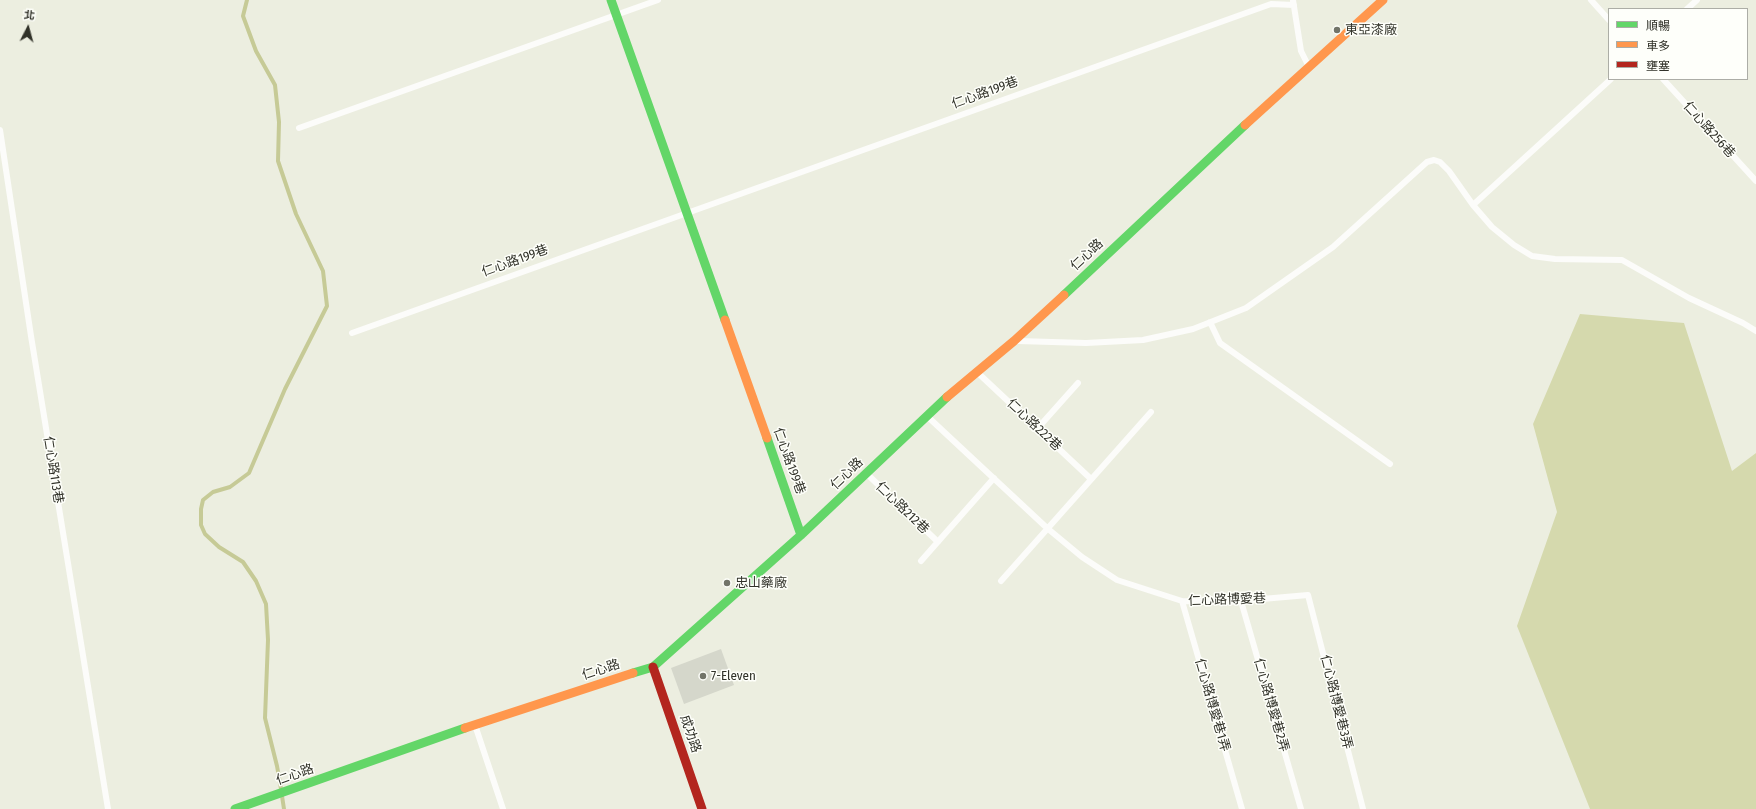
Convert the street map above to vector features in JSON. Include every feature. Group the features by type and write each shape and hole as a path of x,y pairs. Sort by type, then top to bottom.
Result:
{"street":[{"name":"仁心路199巷","path":"611,0 801,535"},
{"name":"仁心路","path":"235,809 293,790 475,724 653,667 801,535 927,415 1014,341 1309,66 1383,0"},
{"name":"成功路","path":"653,667 702,809"}],"lane":[{"path":"299,128 658,0"},
{"path":"1591,0 1608,19"},
{"path":"1688,8 1697,0"},
{"path":"1294,3 1301,51 1309,66"},
{"name":"仁心路199巷","path":"352,333 1271,4 1294,3"},
{"path":"1473,205 1610,80"},
{"name":"仁心路256巷","path":"1664,80 1756,181"},
{"name":"仁心路113巷","path":"0,130 31,336 108,809"},
{"path":"1014,341 1086,343 1143,340 1193,329 1246,308 1333,247 1426,162 1434,160 1440,162 1449,171 1473,205 1492,227 1514,245 1532,256 1555,259 1622,260 1689,298 1743,323 1756,331"},
{"path":"1210,322 1220,343 1390,464"},
{"name":"仁心路222巷","path":"977,372 1091,479"},
{"path":"1037,429 1078,383"},
{"path":"1001,581 1151,412"},
{"path":"927,415 1047,528"},
{"name":"仁心路212巷","path":"866,473 938,542"},
{"name":"仁心路212巷","path":"921,561 994,478"},
{"name":"仁心路博愛巷","path":"1047,528 1082,557 1117,580 1182,601 1241,601 1308,595"},
{"name":"仁心路博愛巷3弄","path":"1308,595 1363,809"},
{"name":"仁心路博愛巷1弄","path":"1182,601 1242,809"},
{"name":"仁心路博愛巷2弄","path":"1241,601 1301,809"},
{"path":"475,724 503,809"}],"green space":[{"path":"1580,314 1684,323 1732,471 1756,453 1756,809 1590,809 1517,626 1557,512 1533,424"}],"building":[{"name":"7-Eleven","path":"721,649 734,685 684,704 671,668"}],"waterway":[{"path":"247,0 243,16 256,51 275,85 279,122 278,161 296,214 323,271 327,306 285,389 249,473 230,487 213,492 203,500 201,509 201,525 205,534 219,547 243,562 256,581 266,604 268,640 265,718 281,789"},
{"path":"282,796 284,809"}],"traffic: fast":[{"path":"611,0 725,320"},
{"path":"1064,295 1245,125"},
{"path":"633,673 653,667 801,535 947,397"},
{"path":"767,438 801,535"},
{"path":"235,809 465,728"}],"traffic: slow":[{"path":"1245,125 1383,0"},
{"path":"947,397 1014,341 1064,295"},
{"path":"725,320 767,438"},
{"path":"465,728 633,673"}],"traffic: jam":[{"path":"653,667 702,809"}],"place":[{"name":"東亞漆廠","path":"1337,30"},
{"name":"忠山藥廠","path":"727,583"},
{"name":"7-Eleven","path":"703,676"}]}
